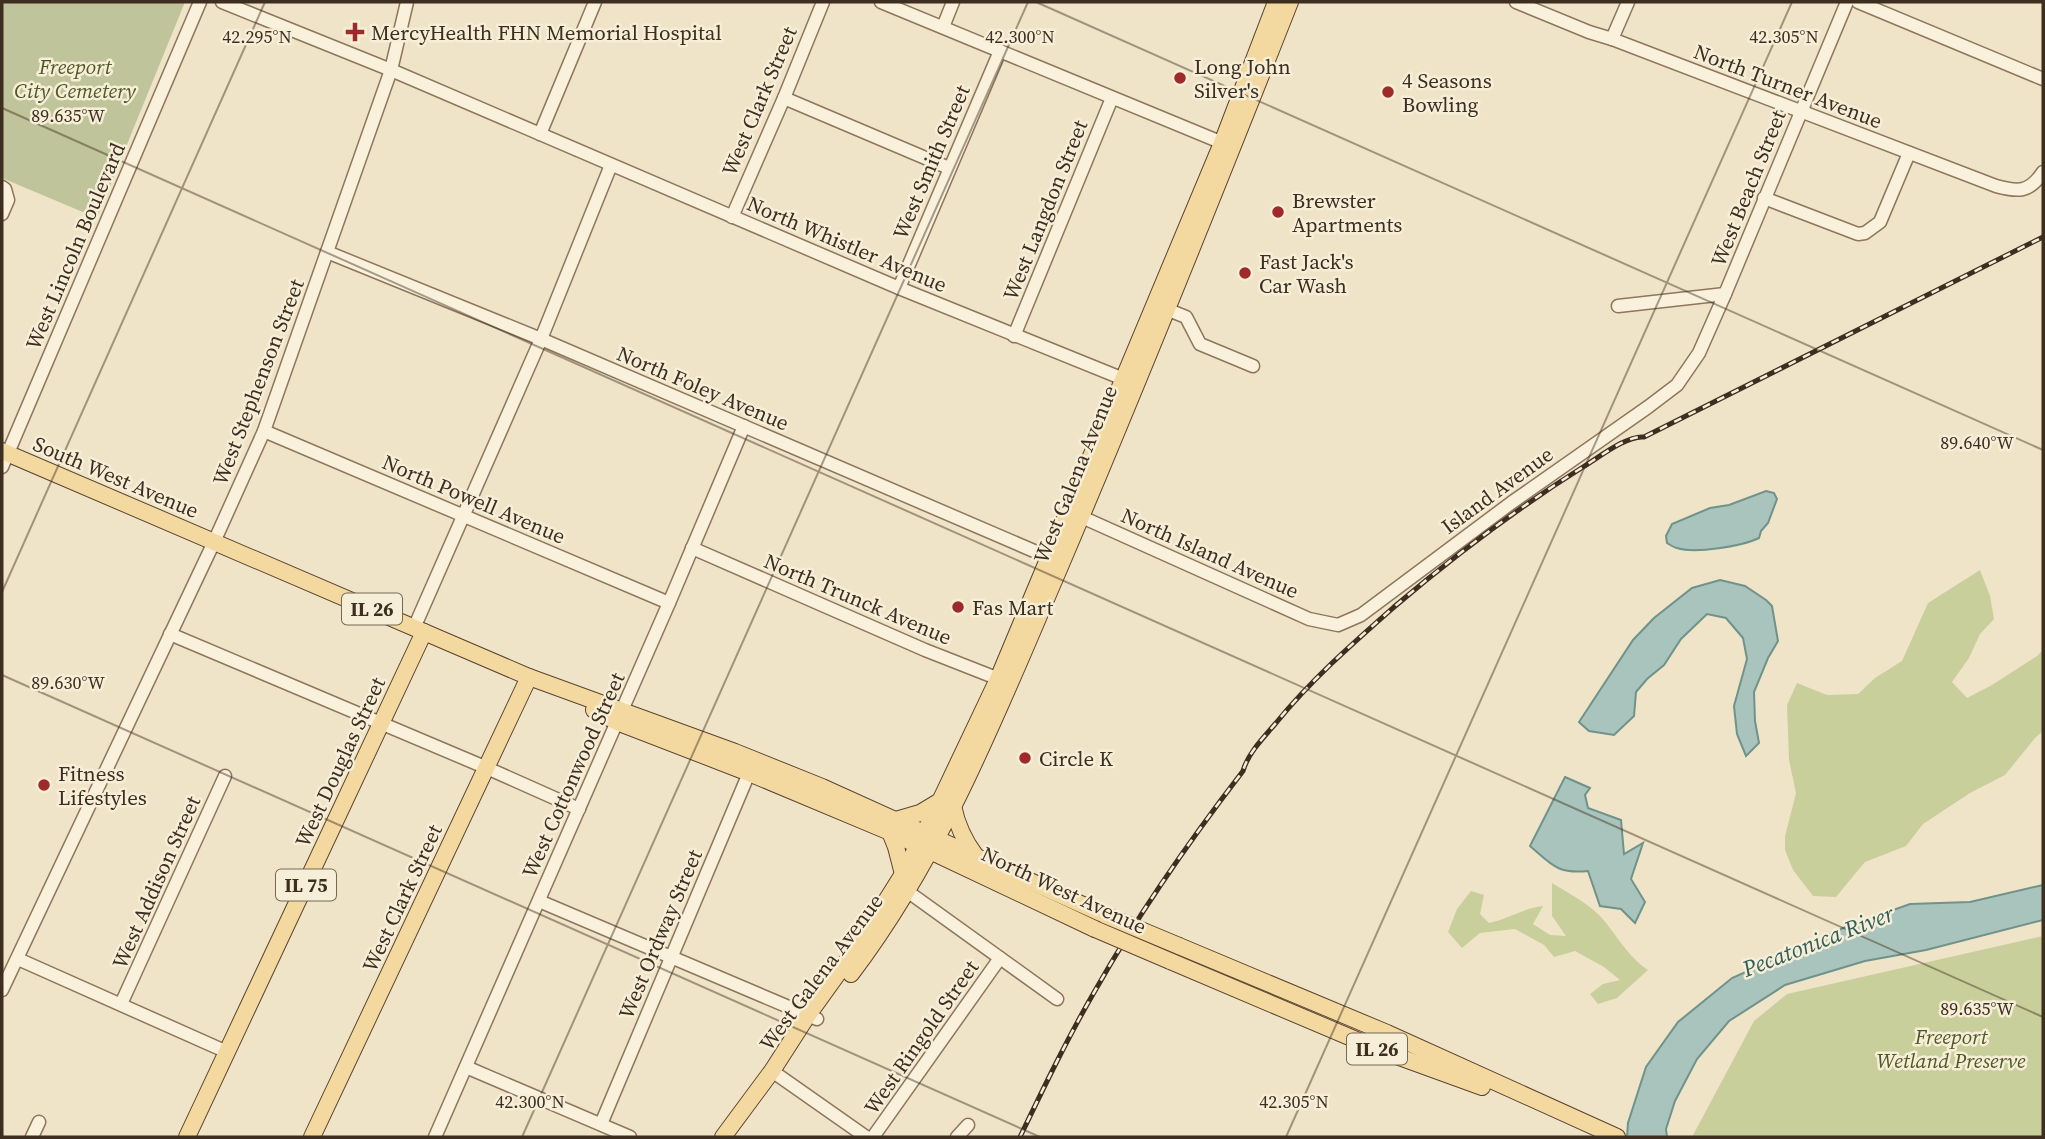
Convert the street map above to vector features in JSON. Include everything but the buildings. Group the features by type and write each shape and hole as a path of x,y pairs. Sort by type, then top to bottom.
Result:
{"main road":[{"name":"West Galena Avenue","path":"1129,382 1166,309 1228,145 1276,2"},
{"name":"West Galena Avenue","path":"813,1017 859,944 910,874 947,804 1004,681 1290,2"},
{"name":"South West Avenue","path":"4,458 214,542"},
{"name":"North West Avenue","path":"214,542 619,717 752,767 928,842 977,857 1105,915 1387,1033 1617,1137"},
{"name":"West Douglas Street","path":"187,1137 380,724 419,630"},
{"name":"West Clark Street","path":"312,1137 529,677"},
{"path":"956,862 910,874 897,847 893,826 947,804 961,835 977,857"},
{"name":"North West Avenue","path":"928,842 956,862 1095,929 1380,1050 1588,1125"},
{"name":"West Galena Avenue","path":"723,1137 813,1017 867,953 907,891 910,874"}],"street":[{"name":"West Lincoln Boulevard","path":"4,458 200,2"},
{"name":"North Whistler Avenue","path":"222,2 391,70 899,288 1129,382"},
{"name":"West Stephenson Street","path":"2,990 264,431 391,70 407,2"},
{"path":"540,134 595,2"},
{"name":"West Clark Street","path":"732,217 823,2"},
{"path":"881,2 1228,145"},
{"path":"943,27 953,2"},
{"name":"North Turner Avenue","path":"1516,2 2010,190 2028,188 2043,172"},
{"path":"1612,39 1628,2"},
{"name":"West Beach Street","path":"1677,385 1699,353 1847,2"},
{"path":"1858,2 2043,79"},
{"name":"West Smith Street","path":"899,288 1000,51"},
{"name":"West Langdon Street","path":"1014,336 1112,98"},
{"path":"784,99 949,168"},
{"path":"1764,198 1857,234 1865,233 1880,222 1909,153"},
{"name":"West Douglas Street","path":"419,630 611,165"},
{"path":"2,214 8,201 3,188"},
{"name":"North Foley Avenue","path":"327,252 541,339 1055,560"},
{"path":"1618,306 1725,294"},
{"path":"1166,309 1186,317 1200,345 1253,366"},
{"name":"Island Avenue","path":"1338,625 1361,615 1511,503 1677,385"},
{"name":"West Cottonwood Street","path":"435,1137 744,426"},
{"name":"North Powell Avenue","path":"264,431 669,603"},
{"name":"North Island Avenue","path":"1075,514 1309,619 1338,625"},
{"name":"North Trunck Avenue","path":"692,548 925,650 1004,681"},
{"path":"170,634 579,809"},
{"name":"West Ordway Street","path":"601,1124 752,767"},
{"name":"West Addison Street","path":"121,1004 225,776"},
{"path":"907,891 1057,999"},
{"path":"539,901 813,1017"},
{"name":"West Ringold Street","path":"873,1137 1000,958"},
{"path":"18,959 226,1052"},
{"path":"466,1067 630,1137"},
{"path":"772,1071 866,1137"},
{"path":"32,1137 39,1122"},
{"path":"957,1137 968,1125"}],"green space":[{"name":"Freeport City Cemetery","path":"2,2 185,2 97,218 2,178"},
{"path":"1980,570 1990,596 1994,619 1980,634 1969,658 1952,682 1967,698 1992,685 2043,650 2043,731 2005,775 1970,793 1923,824 1906,846 1865,862 1836,897 1813,896 1793,870 1785,850 1785,836 1796,793 1789,760 1787,705 1797,683 1827,695 1858,694 1875,678 1902,661 1928,603"},
{"path":"1552,883 1596,912 1628,952 1648,970 1617,998 1598,1004 1590,994 1603,984 1620,980 1604,967 1575,951 1554,957 1544,945 1515,929 1480,933 1462,948 1448,932 1457,909 1471,891 1484,895 1480,914 1489,923 1543,906 1533,924 1550,935 1566,936 1552,916"},
{"name":"Freeport Wetland Preserve","path":"2043,936 2043,1137 1692,1137 1754,1021 1787,994"}],"water":[{"path":"1766,491 1774,493 1777,499 1759,538 1707,550 1685,550 1667,543 1666,536 1672,524 1710,508 1729,505"},
{"path":"1720,580 1745,586 1772,606 1778,641 1754,692 1759,743 1746,756 1737,734 1734,706 1747,659 1743,638 1726,618 1707,614 1681,639 1664,665 1636,692 1634,716 1614,735 1589,731 1579,722 1633,640 1654,618 1692,588"},
{"path":"1565,777 1590,788 1585,795 1588,808 1621,820 1624,854 1643,843 1631,879 1645,902 1635,923 1621,909 1600,906 1588,871 1569,871 1556,867 1530,846"},
{"name":"Pecatonica River","path":"2043,885 2043,920 1926,950 1865,961 1785,985 1729,1021 1697,1059 1675,1101 1666,1129 1667,1137 1627,1137 1628,1123 1646,1067 1678,1022 1732,978 1843,928 1910,904 1970,902"}],"railway":[{"path":"1020,1137 1066,1044 1112,961 1166,877 1243,771 1252,752 1318,677 1394,607 1510,516 1613,448 1637,437 1644,437 2043,237"}],"place":[{"name":"MercyHealth FHN Memorial Hospital","path":"355,32"},
{"name":"Long John Silver's","path":"1180,78"},
{"name":"4 Seasons Bowling","path":"1388,92"},
{"name":"Brewster Apartments","path":"1278,212"},
{"name":"Fast Jack's Car Wash","path":"1245,273"},
{"name":"Fas Mart","path":"958,607"},
{"name":"Circle K","path":"1025,758"},
{"name":"Fitness Lifestyles","path":"44,785"}]}
